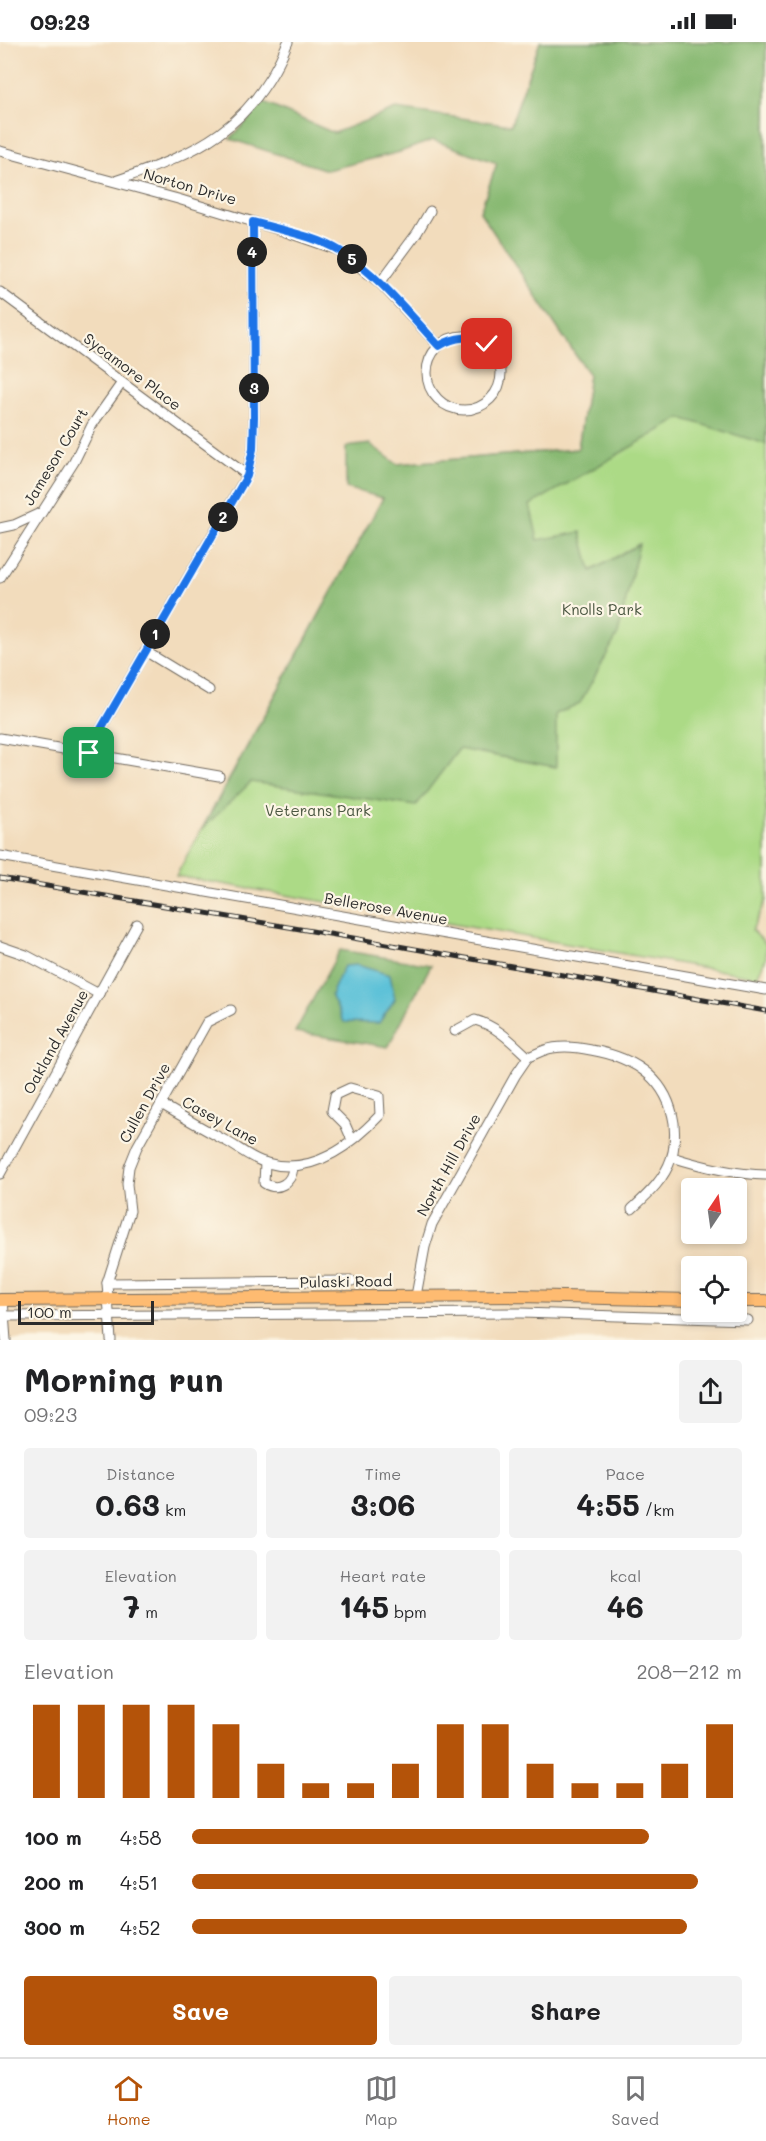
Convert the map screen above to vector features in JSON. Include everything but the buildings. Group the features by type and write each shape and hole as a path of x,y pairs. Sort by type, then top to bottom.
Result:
{"main road":[{"name":"Pulaski Road","path":"1,1300 416,1296 681,1300"},
{"path":"747,1301 766,1301"}],"street":[{"path":"115,181 164,165 218,136 256,102 288,42"},
{"name":"Norton Drive","path":"0,151 115,181 338,250 380,283 439,346"},
{"path":"380,283 417,233 430,211"},
{"path":"89,753 145,651 247,476 253,449 254,417 253,222"},
{"name":"Sycamore Place","path":"0,292 247,476"},
{"path":"462,337 475,338 487,344 501,365 498,390 490,400 480,407 458,410 437,399 431,389 428,366 439,346 450,339 462,337"},
{"name":"Jameson Court","path":"0,578 74,462 92,425 121,384"},
{"path":"0,528 14,525 40,513"},
{"path":"145,651 209,690"},
{"path":"0,738 219,776"},
{"name":"Bellerose Avenue","path":"0,856 766,990"},
{"name":"Oakland Avenue","path":"0,1174 137,924"},
{"path":"0,957 3,946 26,955 99,994"},
{"name":"Cullen Drive","path":"111,1340 107,1283 130,1211 127,1184 129,1167 137,1147 207,1022 231,1010"},
{"path":"455,1031 475,1020 488,1024 502,1033 528,1057 546,1049 568,1047 615,1054 650,1075 668,1101 675,1128 672,1157 667,1170 652,1191 632,1209"},
{"name":"North Hill Drive","path":"416,1296 425,1247 432,1224 515,1076 528,1057"},
{"name":"Casey Lane","path":"161,1104 265,1163 293,1167 314,1163 328,1156 352,1140 368,1128 380,1115 379,1096 350,1088 335,1095 332,1111 345,1124 352,1140"},
{"path":"672,1157 710,1169 747,1175 766,1175"},
{"name":"Casey Lane","path":"265,1163 264,1183 276,1188 287,1183 293,1167"},
{"path":"107,1283 352,1281"},
{"path":"520,1296 521,1313"},
{"path":"1,1300 6,1340"},
{"path":"2,1316 521,1313 681,1315"}],"green space":[{"name":"Knolls Park","path":"540,42 766,42 766,900 752,930 766,944 766,958 757,977 176,876 383,498 397,464 578,449 589,375 480,212"},
{"name":"Knolls Park","path":"540,42 766,42 766,444 681,418 530,505 538,540 581,532 591,571 639,544 618,634 580,703 556,714 556,767 459,749 416,806 251,782 203,828 383,498 346,488 346,447 370,444 397,464 578,449 589,375 480,212 497,163 433,140 400,152 327,170 230,139 264,103 334,133 396,109 511,125"},
{"path":"340,950 431,965 388,1047 295,1032"}],"water":[{"path":"357,965 390,975 395,999 379,1023 344,1022 331,995 344,966"}],"railway":[{"path":"0,878 766,1011"}],"route":[{"path":"89,753 247,476 253,449 254,417 253,222 318,242 352,259 380,283 439,346 450,339 462,337 475,338 487,344"}],"park label":[{"name":"Veterans Park","path":"318,811"}]}
